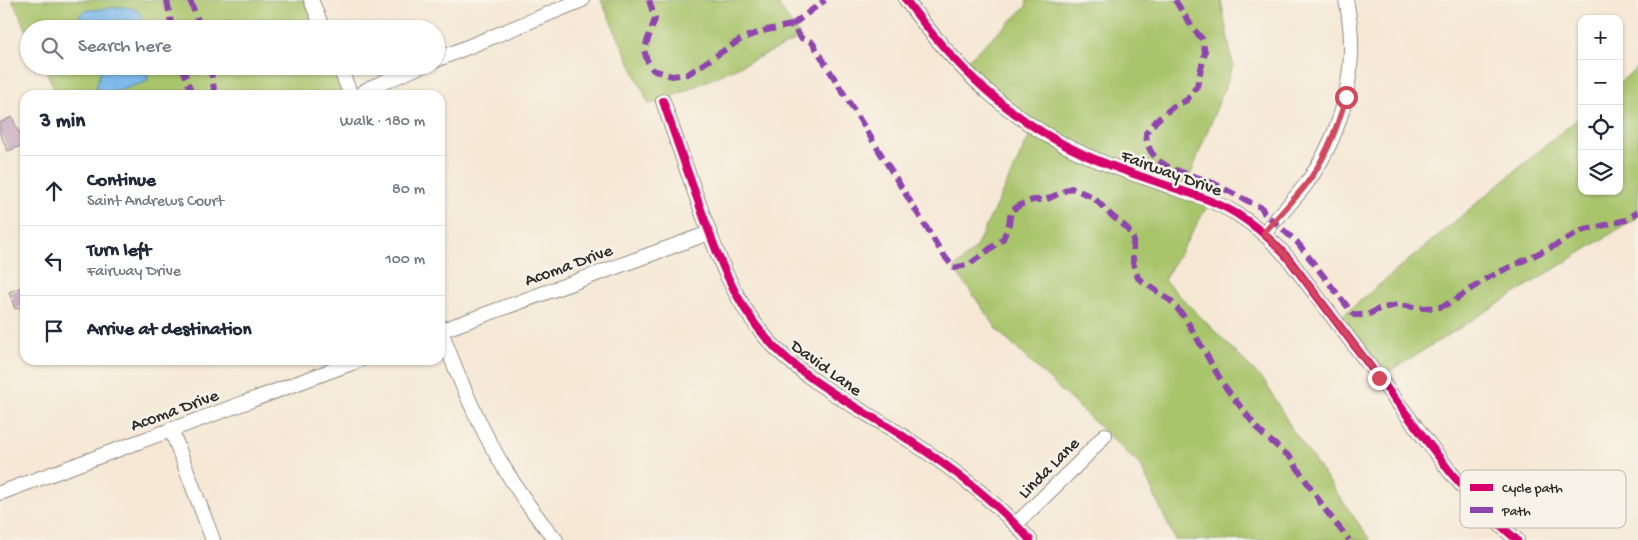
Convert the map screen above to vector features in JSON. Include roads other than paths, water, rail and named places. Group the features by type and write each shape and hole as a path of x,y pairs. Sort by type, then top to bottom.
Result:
{"street":[{"path":"311,0 319,20"},
{"path":"445,56 582,0"},
{"name":"Fairway Drive","path":"906,0 929,31 960,67 1003,105 1034,127 1067,146 1111,166 1211,200 1237,214 1264,233 1288,258 1460,483"},
{"path":"1264,233 1306,184 1321,160 1341,116 1346,97 1351,59 1351,40 1346,0"},
{"path":"343,75 349,90"},
{"path":"366,90 400,75"},
{"name":"David Lane","path":"662,101 709,233 733,290 766,337 800,371 945,464 990,500 1030,540"},
{"name":"Acoma Drive","path":"445,328 709,233"},
{"path":"445,342 488,443 525,500 556,540"},
{"name":"Acoma Drive","path":"0,493 346,365"},
{"path":"171,429 213,540"},
{"name":"Linda Lane","path":"1016,524 1106,435"},
{"name":"Fairway Drive","path":"1503,528 1518,540"}],"water":[{"path":"118,7 129,8 137,10 142,20 78,20 83,11"},
{"path":"100,75 148,75 147,81 122,90 96,90"}]}
